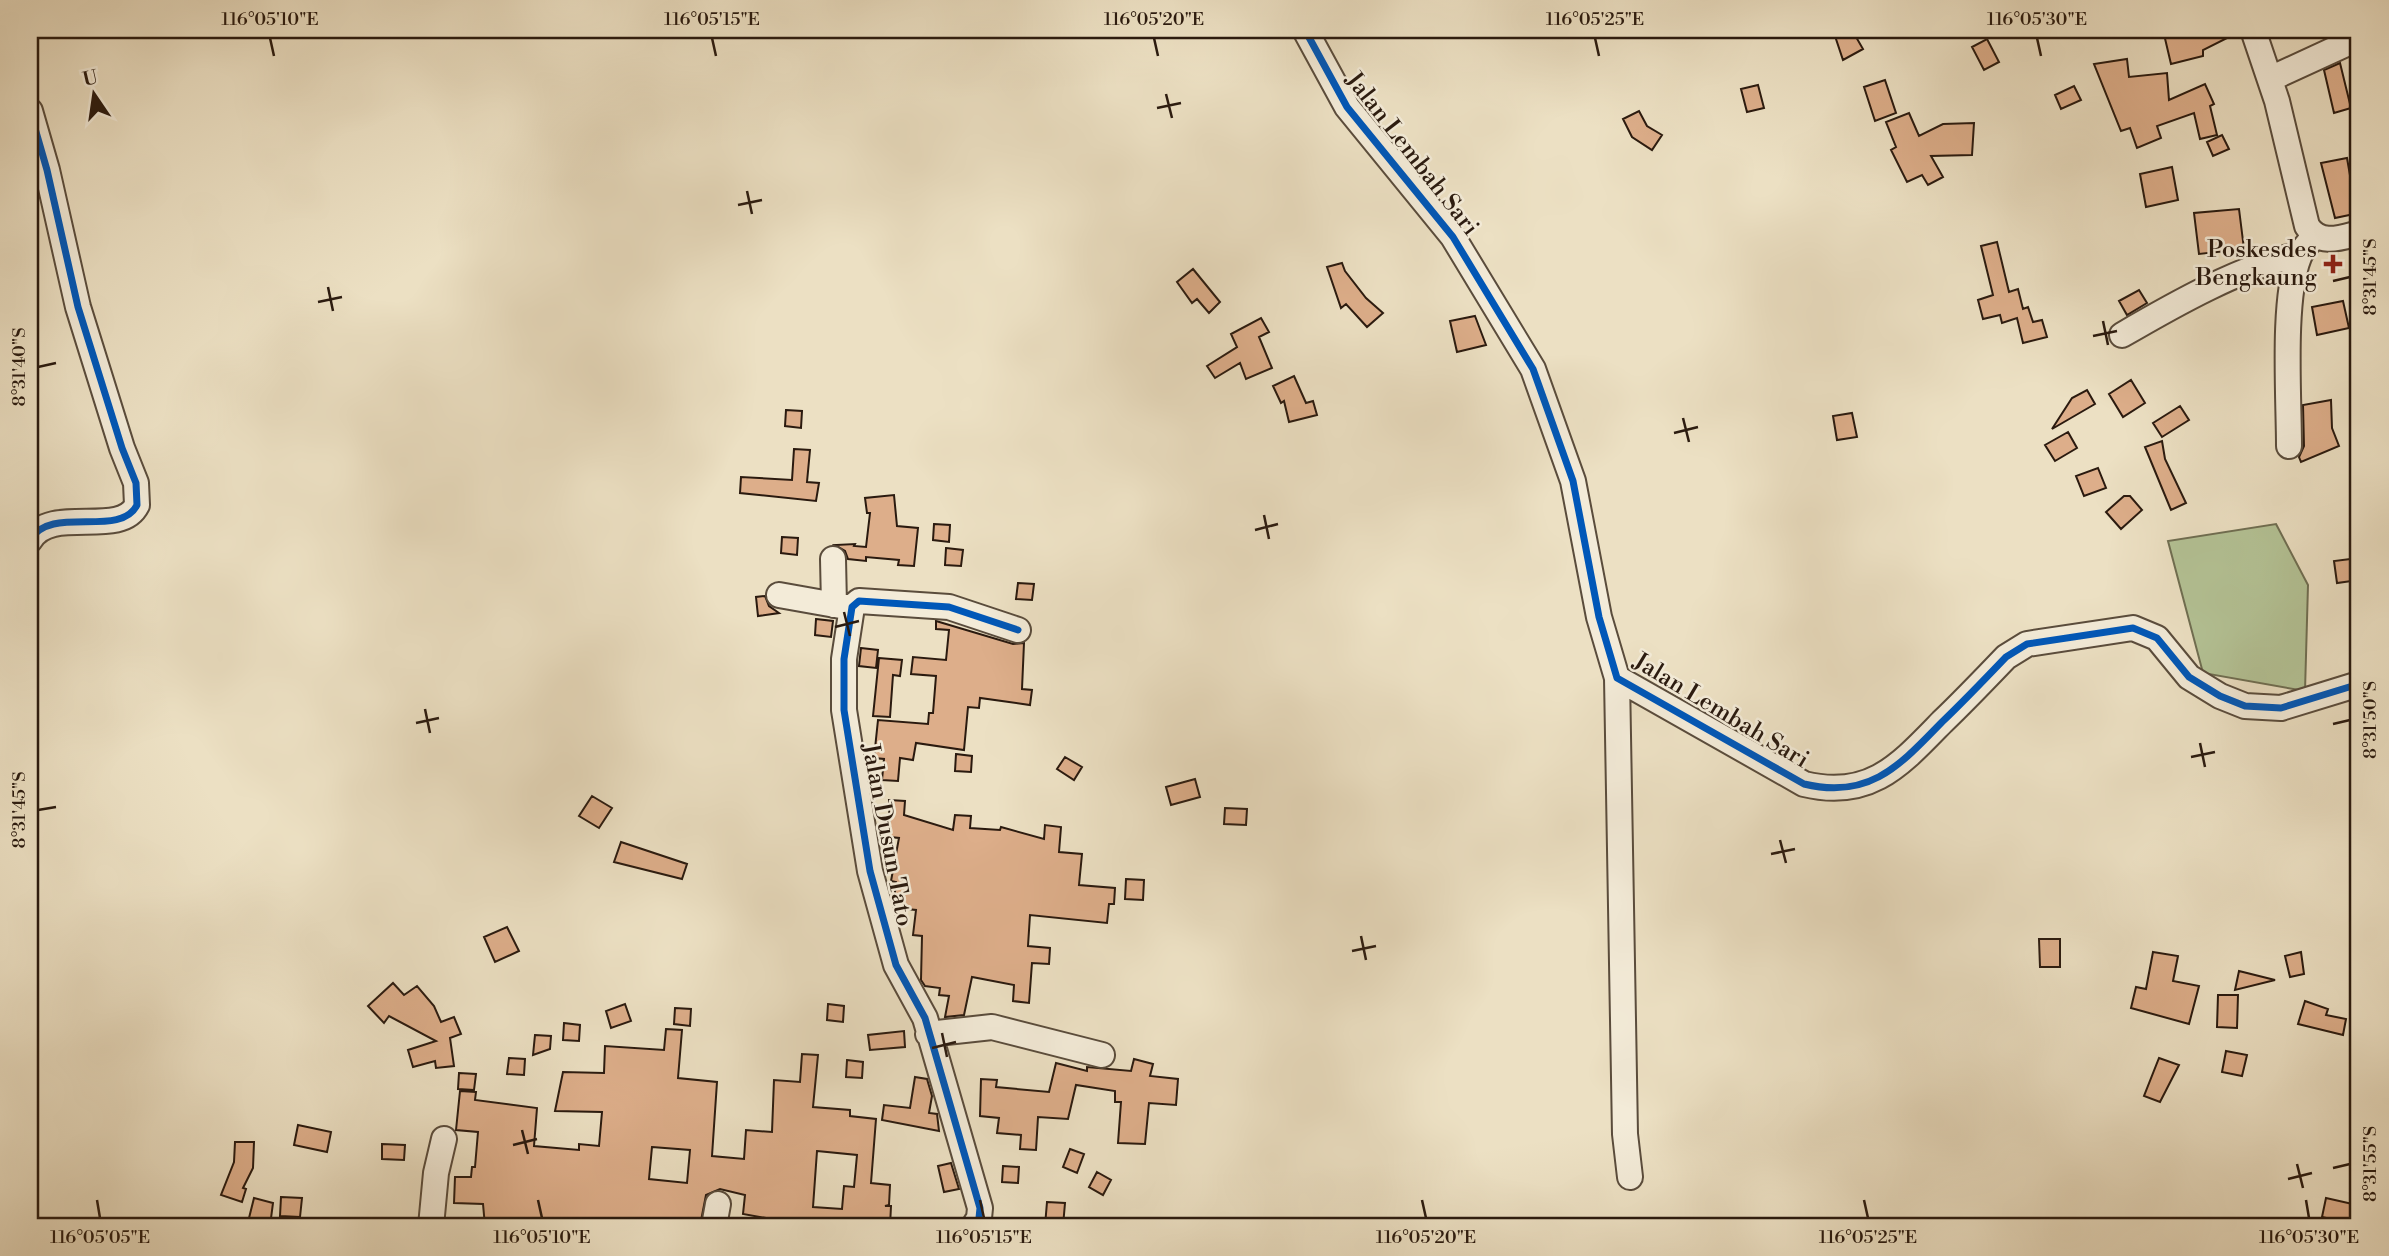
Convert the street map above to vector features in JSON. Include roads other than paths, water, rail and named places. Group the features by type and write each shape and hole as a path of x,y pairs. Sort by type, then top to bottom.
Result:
{"street":[{"name":"Jalan Lembah Sari","path":"1305,30 1347,107 1453,237 1533,369 1573,481 1599,617 1618,678 1804,784 1832,789 1874,781 1898,766 2006,657 2027,644 2133,628 2157,639 2189,677 2232,701 2259,708 2281,708 2359,684"},
{"path":"2253,30 2270,79 2306,222 2315,235 2329,240 2359,233"},
{"path":"2270,79 2359,38"},
{"path":"30,111 47,170 78,307 136,482 138,505 127,516 111,520 46,526 34,532 30,540"},
{"path":"2289,446 2291,296 2300,255 2315,235"},
{"path":"2122,335 2268,263 2300,255"},
{"name":"Jalan Dusun Tato","path":"833,559 843,607 843,685 853,777 870,871 896,965 925,1018 980,1208 974,1226"},
{"path":"779,595 843,607 859,601 937,606 970,612 1018,630"},
{"path":"1618,678 1625,1133 1630,1177"},
{"path":"928,1034 992,1027 1102,1055"},
{"path":"431,1226 436,1173 444,1139"}],"place":[{"name":"Poskesdes Bengkaung","path":"2333,264"}]}
